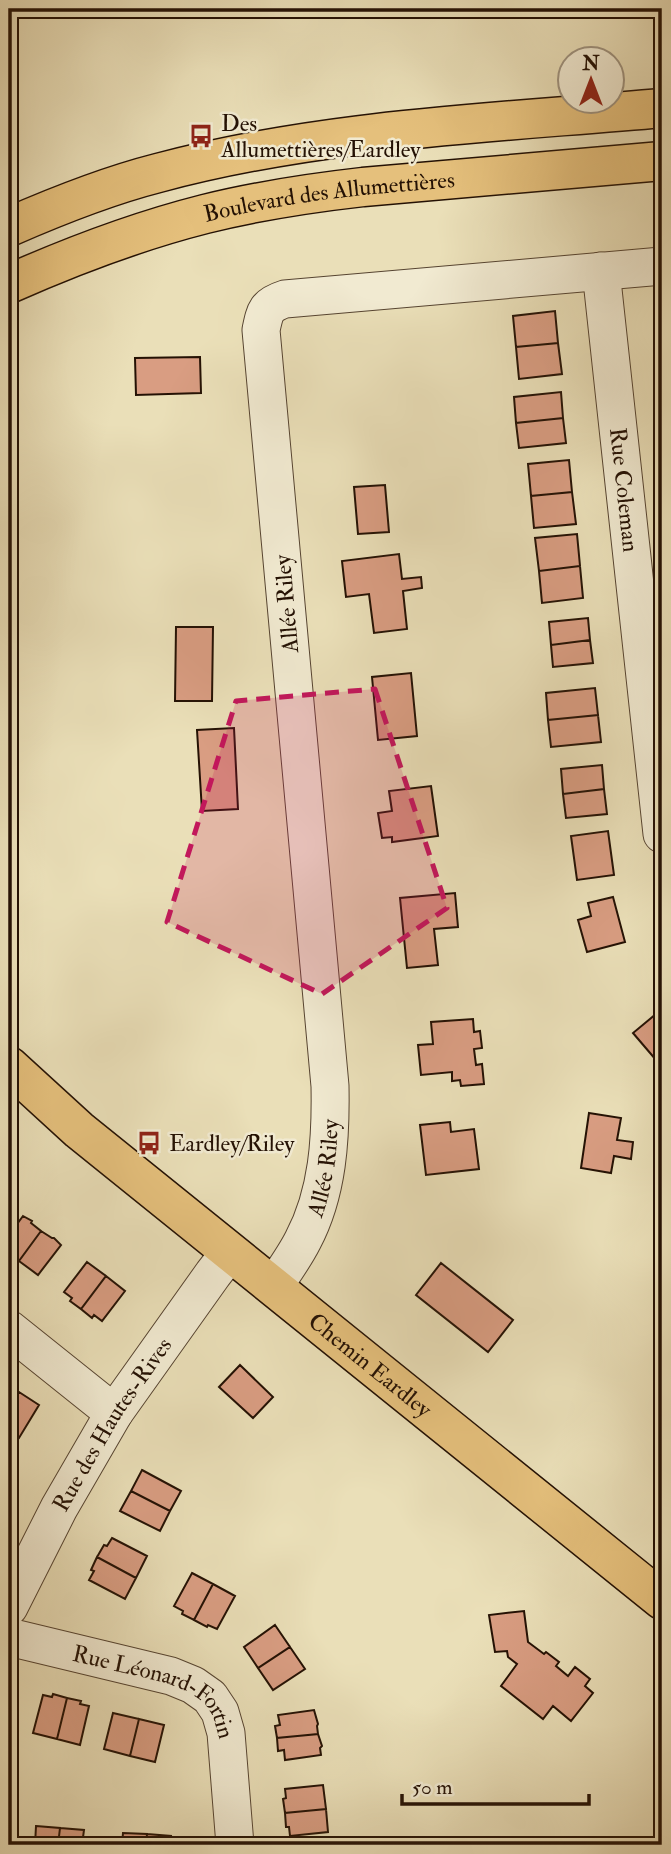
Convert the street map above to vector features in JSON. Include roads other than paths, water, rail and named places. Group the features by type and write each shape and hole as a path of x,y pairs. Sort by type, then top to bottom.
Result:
{"main road":[{"path":"9,227 83,197 155,174 252,151 338,138 662,108"},
{"name":"Boulevard des Allumettières","path":"9,284 130,236 251,204 363,187 662,161"},
{"name":"Chemin Eardley","path":"9,1066 79,1130"},
{"name":"Chemin Eardley","path":"9,1080 79,1130 662,1600"}],"street":[{"name":"Allée Riley","path":"274,1286 304,1239 317,1208 326,1167 331,1115 261,330 264,315 272,303 285,299 662,266"},
{"name":"Rue Coleman","path":"601,271 662,834"},
{"name":"Rue des Hautes-Rives","path":"9,1606 59,1508 114,1413 230,1252"},
{"path":"9,1329 114,1413"},
{"name":"Rue Léonard-Fortin","path":"9,1637 171,1676 193,1685 210,1697 220,1712 226,1734 235,1845"}],"place":[{"name":"Des Allumettières/Eardley","path":"201,136"},
{"name":"Eardley/Riley","path":"149,1143"}]}
